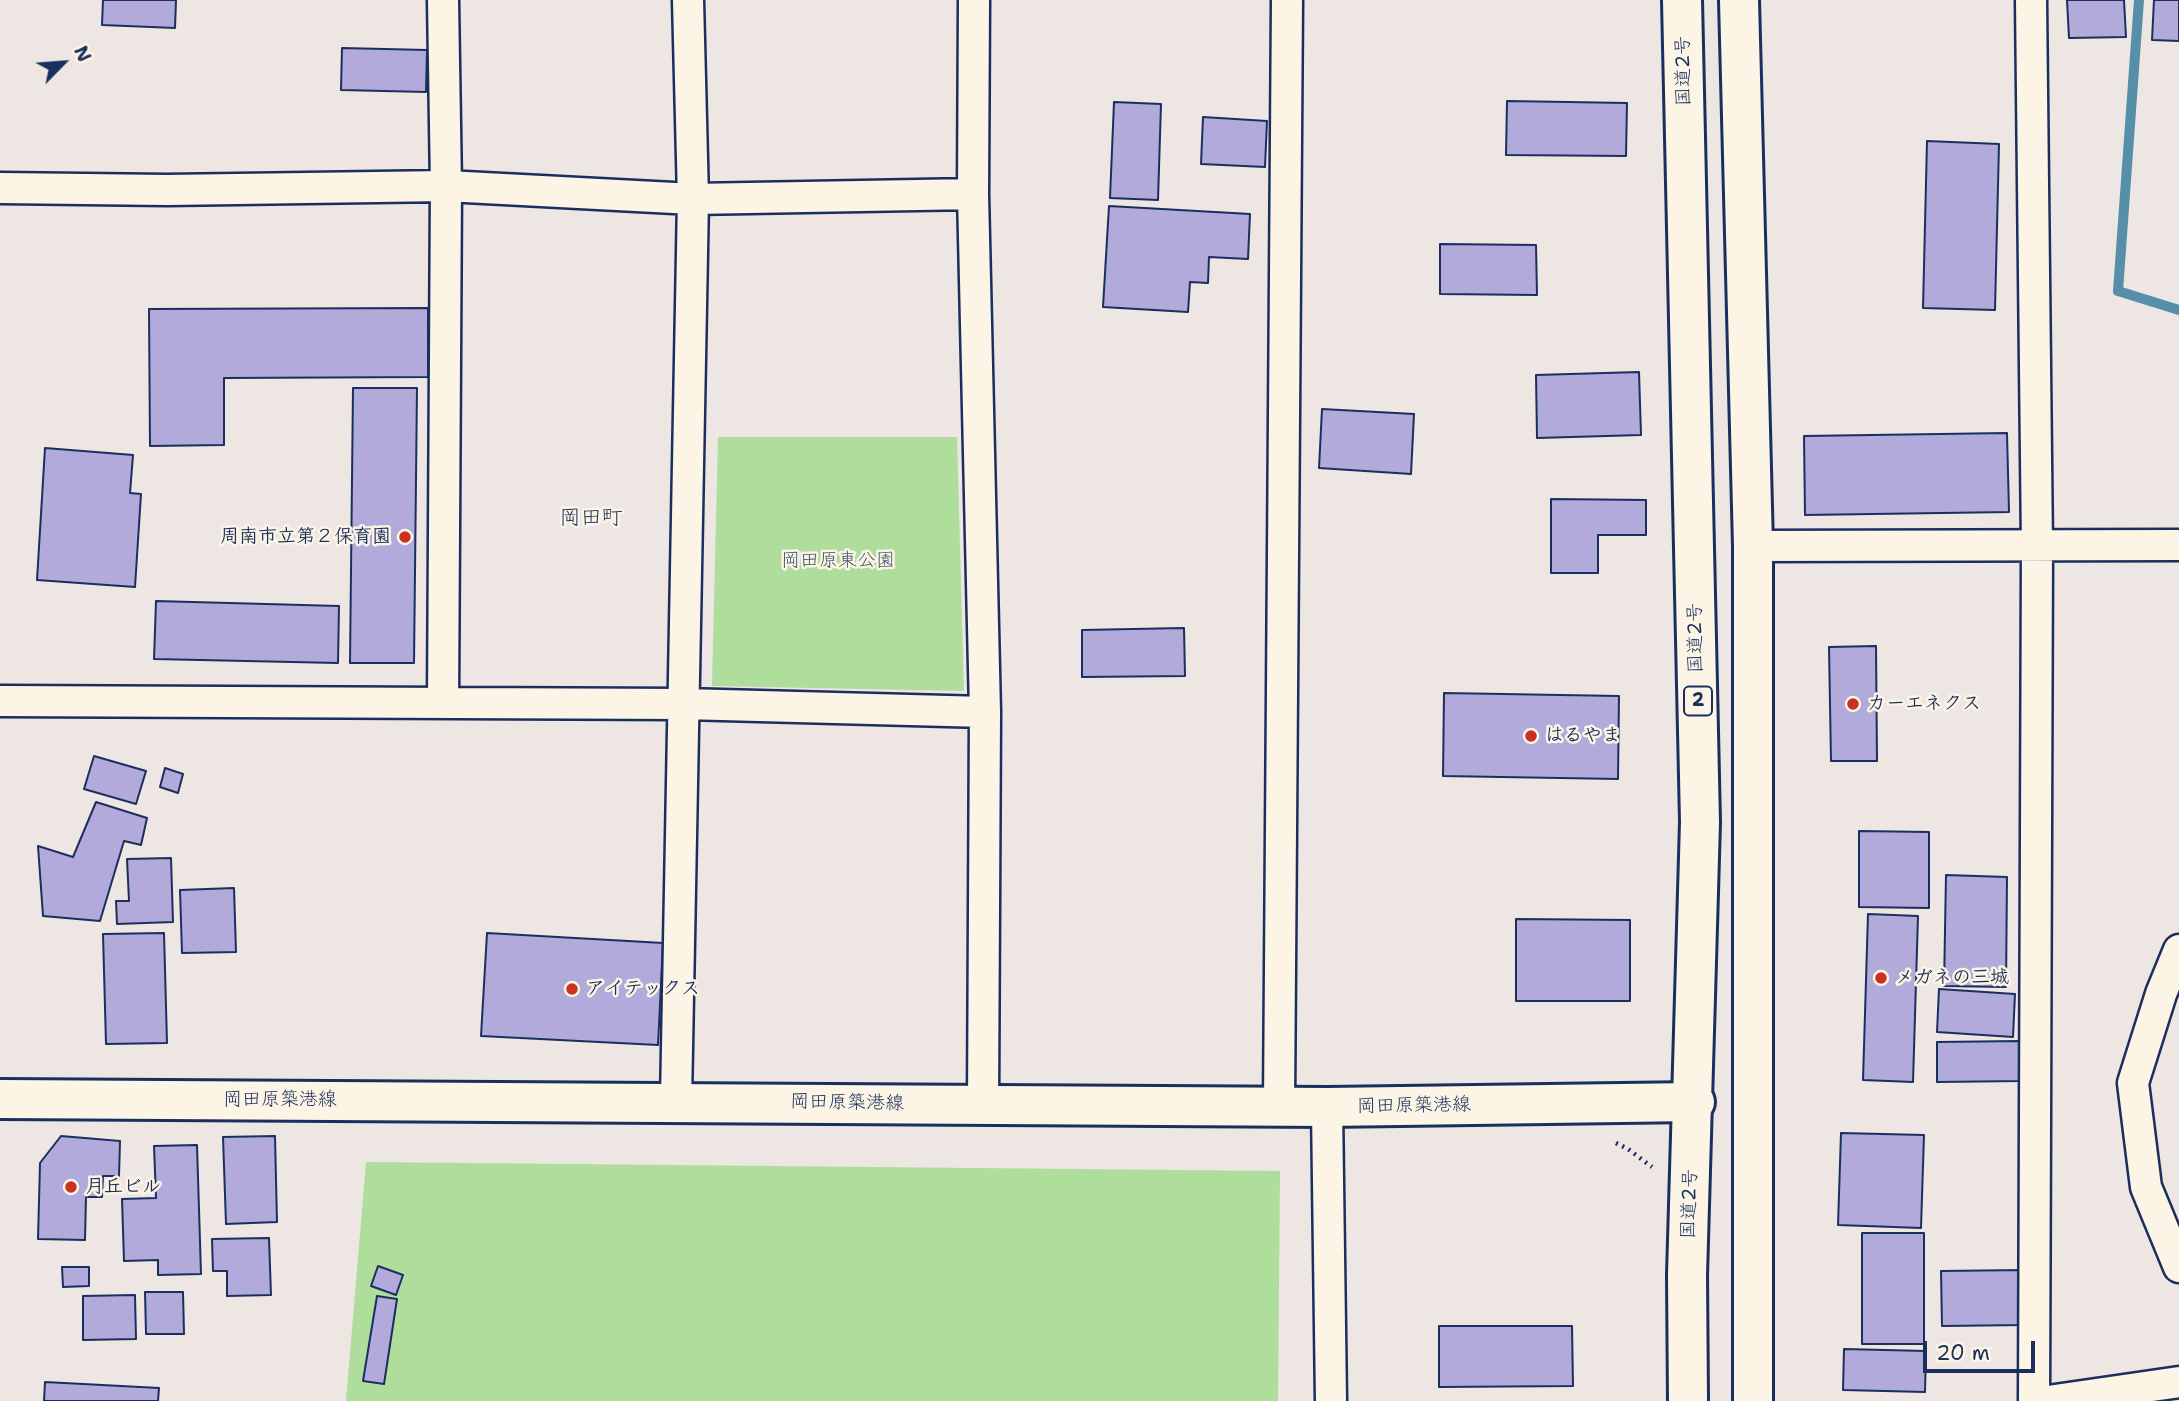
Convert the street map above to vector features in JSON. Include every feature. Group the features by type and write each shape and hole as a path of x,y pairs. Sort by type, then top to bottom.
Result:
{"main road":[{"name":"国道2号","path":"1682,0 1700,822 1695,1102 1688,1275 1688,1401"},
{"path":"1739,0 1753,546 1753,1401"},
{"name":"岡田原築港線","path":"0,1100 676,1101 1327,1107 1695,1102"}],"street":[{"path":"443,0 446,186 443,703"},
{"path":"676,1101 693,199 688,0"},
{"path":"974,0 972,194 985,712 983,1104"},
{"path":"1279,1106 1287,0"},
{"path":"2031,0 2037,548 2034,1401"},
{"path":"0,188 167,190 446,186 693,199 972,194"},
{"path":"1753,546 2037,548 2179,545"},
{"path":"0,701 684,705 985,712"},
{"path":"2179,950 2161,993 2133,1083 2146,1186 2179,1267"},
{"path":"1327,1107 1331,1401"},
{"path":"2048,1401 2179,1382"}],"path":[{"path":"1609,1140 1629,1149 1661,1175"}],"green space":[{"name":"岡田原東公園","path":"718,437 957,437 964,691 712,686"},
{"path":"366,1162 1280,1171 1278,1401 346,1401"}],"building":[{"path":"103,0 176,0 175,28 102,25"},
{"path":"2067,0 2124,0 2126,37 2069,38"},
{"path":"2154,0 2179,0 2179,41 2152,40"},
{"path":"342,48 427,50 426,92 341,90"},
{"path":"1507,101 1627,103 1626,156 1506,155"},
{"path":"1114,102 1161,104 1158,200 1110,198"},
{"path":"1203,117 1267,121 1265,167 1201,164"},
{"path":"1927,141 1999,144 1995,310 1923,308"},
{"path":"1109,206 1250,214 1248,259 1209,257 1208,283 1190,282 1188,312 1103,307"},
{"path":"1440,244 1536,245 1537,295 1440,294"},
{"path":"428,308 428,377 224,378 224,445 150,446 149,309"},
{"path":"1639,372 1641,435 1537,438 1536,375"},
{"path":"353,388 417,388 414,663 350,663"},
{"path":"1322,409 1414,414 1411,474 1319,468"},
{"path":"2007,433 2009,512 1805,515 1804,436"},
{"path":"45,448 133,455 130,493 141,494 135,587 37,580"},
{"path":"1551,499 1646,500 1646,535 1598,535 1598,573 1551,573"},
{"path":"156,601 339,606 338,663 154,659"},
{"path":"1184,628 1185,676 1082,677 1082,630"},
{"name":"カーエネクス","path":"1876,646 1877,761 1831,761 1829,647"},
{"name":"はるやま","path":"1444,693 1619,696 1618,779 1443,776"},
{"path":"94,756 146,771 136,804 84,789"},
{"path":"165,768 183,774 178,793 160,787"},
{"path":"96,802 147,818 141,845 124,841 100,921 43,916 38,846 73,857"},
{"path":"1859,831 1929,832 1929,908 1859,907"},
{"path":"171,858 173,922 117,924 116,901 129,901 127,859"},
{"path":"1946,875 2007,877 2006,987 1944,986"},
{"path":"234,888 236,952 182,953 180,890"},
{"path":"1868,914 1918,916 1913,1082 1863,1080"},
{"path":"1516,919 1630,920 1630,1001 1516,1001"},
{"path":"164,933 167,1043 106,1044 103,934"},
{"name":"アイテックス","path":"487,933 663,943 658,1045 481,1036"},
{"path":"1939,989 2015,994 2013,1037 1937,1032"},
{"path":"2021,1041 2021,1081 1937,1082 1937,1042"},
{"path":"1841,1133 1924,1135 1921,1228 1838,1225"},
{"name":"月丘ビル","path":"61,1136 120,1141 119,1176 103,1176 102,1197 86,1197 85,1240 38,1239 40,1163"},
{"path":"275,1136 277,1222 226,1224 223,1137"},
{"path":"197,1145 201,1274 158,1275 158,1260 124,1261 122,1199 156,1198 154,1146"},
{"path":"1862,1233 1924,1233 1924,1344 1862,1344"},
{"path":"269,1238 271,1295 227,1296 227,1271 213,1271 212,1239"},
{"path":"378,1266 403,1275 396,1295 371,1286"},
{"path":"62,1267 89,1267 89,1286 63,1287"},
{"path":"2024,1270 2025,1325 1942,1326 1941,1271"},
{"path":"145,1292 183,1292 184,1334 146,1334"},
{"path":"135,1295 136,1339 83,1340 83,1296"},
{"path":"377,1296 397,1299 384,1384 363,1381"},
{"path":"1439,1326 1572,1326 1573,1386 1439,1387"},
{"path":"1844,1349 1926,1351 1925,1392 1843,1390"},
{"path":"45,1382 159,1388 158,1401 44,1401"}],"waterway":[{"path":"2139,0 2118,291 2179,310"}],"place":[{"name":"周南市立第２保育園","path":"405,537"},
{"name":"カーエネクス","path":"1853,704"},
{"name":"はるやま","path":"1531,736"},
{"name":"メガネの三城","path":"1881,978"},
{"name":"アイテックス","path":"572,989"},
{"name":"月丘ビル","path":"71,1187"}],"district":[{"name":"岡田町","path":"591,519"}]}
